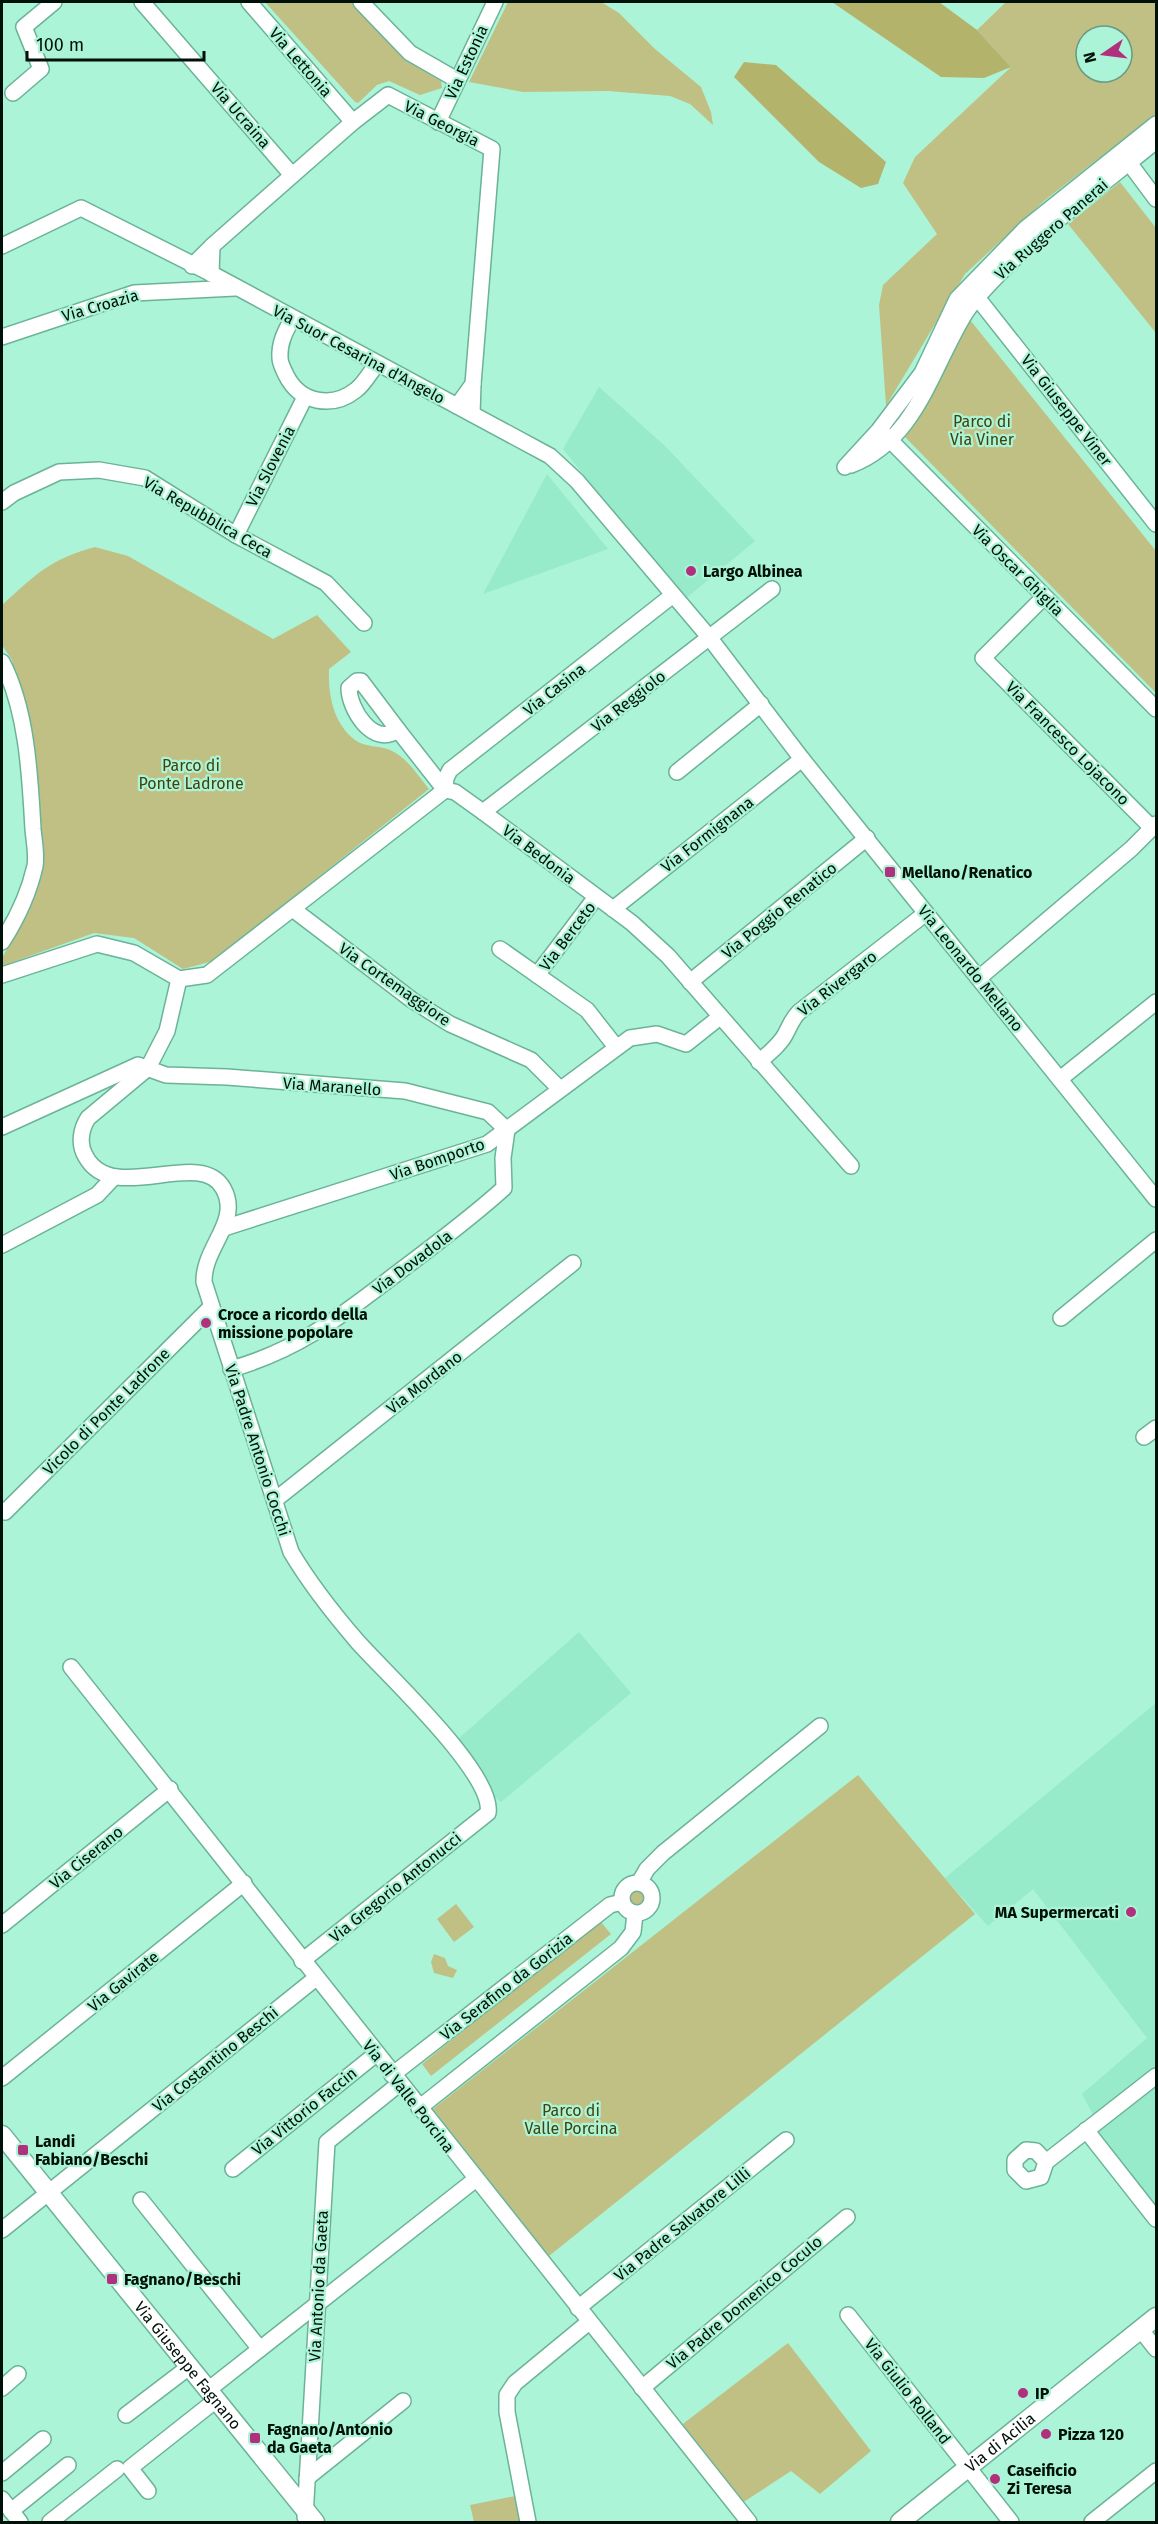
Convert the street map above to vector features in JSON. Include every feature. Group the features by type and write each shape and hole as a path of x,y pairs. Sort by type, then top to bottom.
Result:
{"street":[{"path":"13,93 41,69 24,27 54,2"},
{"name":"Via Ucraina","path":"142,2 292,175"},
{"name":"Via Lettonia","path":"249,2 353,122"},
{"path":"362,2 410,53 457,80"},
{"name":"Via Estonia","path":"438,123 490,4"},
{"name":"Via Georgia","path":"192,266 292,175 388,95 438,123 492,149 472,414"},
{"name":"Via Ruggero Panerai","path":"884,435 922,373 957,299 973,292 1038,237 1125,158 1156,124"},
{"name":"Via Ruggero Panerai","path":"1125,158 1156,141"},
{"path":"1125,158 1156,199"},
{"name":"Via Suor Cesarina d'Angelo","path":"2,246 81,208 238,288 376,365 550,456 578,481 673,595"},
{"path":"211,274 212,246"},
{"name":"Via Croazia","path":"2,337 134,293 238,288"},
{"name":"Via Giuseppe Viner","path":"973,292 1156,524"},
{"path":"292,319 280,343 280,362 290,382 305,398 320,402 338,401 357,390 376,365"},
{"path":"457,406 473,384"},
{"name":"Via Slovenia","path":"236,535 305,398"},
{"name":"Via Oscar Ghiglia","path":"884,435 1156,709"},
{"name":"Via Repubblica Ceca","path":"2,502 14,493 59,472 99,470 145,478 236,535 326,583 363,623"},
{"name":"Via Reggiolo","path":"483,812 772,589"},
{"name":"Via Leonardo Mellano","path":"673,595 1156,1200"},
{"name":"Via Casina","path":"445,790 446,778 450,770 673,595"},
{"name":"Via Francesco Lojacono","path":"1044,597 983,658 1154,826"},
{"path":"2,662 10,678 21,723 32,802 35,865 15,921 2,942"},
{"path":"677,772 760,704"},
{"path":"2,975 97,944 134,953 179,979 207,975 294,910 445,790 398,730"},
{"name":"Via Formignana","path":"612,909 802,759"},
{"name":"Via Bedonia","path":"445,790 455,792 483,812 632,923 668,956 851,1166"},
{"path":"979,978 1131,849 1154,826"},
{"name":"Via Poggio Renatico","path":"690,982 867,838"},
{"name":"Via Berceto","path":"537,975 596,897"},
{"name":"Via Cortemaggiore","path":"294,910 412,1000 450,1024 531,1060 560,1089"},
{"name":"Via Rivergaro","path":"759,1062 781,1040 789,1022 799,1012 926,913"},
{"name":"Via Berceto","path":"500,949 587,1010 616,1047"},
{"path":"2,1245 97,1195 113,1178 98,1171 90,1164 84,1154 82,1128 88,1118 102,1105 148,1068 167,1031 179,979"},
{"path":"1060,1078 1156,1002"},
{"name":"Via Bomporto","path":"224,1228 487,1144 630,1038 657,1034 686,1044 720,1017"},
{"path":"2,1127 138,1065 148,1068"},
{"name":"Via Maranello","path":"148,1068 166,1076 228,1077 405,1091 488,1112 507,1130"},
{"name":"Via Dovadola","path":"231,1369 265,1360 310,1337 473,1216 504,1188 503,1158 507,1130"},
{"name":"Via Padre Antonio Cocchi","path":"113,1178 200,1173 218,1181 223,1188 229,1214 224,1228 213,1243 204,1270 211,1307 291,1552 313,1588 358,1642 432,1720 468,1765 490,1804 488,1813"},
{"path":"1061,1318 1156,1240"},
{"name":"Via Mordano","path":"275,1500 573,1263"},
{"name":"Vicolo di Ponte Ladrone","path":"2,1510 5,1512 211,1307"},
{"name":"Via di Valle Porcina","path":"71,1667 170,1789 302,1961 749,2523"},
{"path":"639,1883 647,1869 663,1853 820,1726"},
{"name":"Via Ciserano","path":"2,1925 170,1789"},
{"name":"Via Gregorio Antonucci","path":"302,1961 488,1813"},
{"name":"Via Gavirate","path":"2,2078 244,1883"},
{"path":"639,1883 649,1889 652,1900 646,1910 635,1914 624,1908 621,1896 627,1886 639,1883"},
{"name":"Via Serafino da Gorizia","path":"396,2079 610,1905 622,1902"},
{"path":"419,2108 621,1948 633,1932 635,1914"},
{"name":"Via Costantino Beschi","path":"2,2230 316,1978"},
{"name":"Via Vittorio Faccin","path":"233,2169 376,2054"},
{"path":"1046,2162 1156,2076"},
{"name":"Via Antonio da Gaeta","path":"308,2519 307,2478 327,2142 396,2079"},
{"path":"1086,2130 1156,2219"},
{"name":"Via Giuseppe Fagnano","path":"2,2135 212,2395 308,2519"},
{"name":"Via Padre Salvatore Lilli","path":"578,2308 786,2140"},
{"path":"148,2491 130,2468 260,2349 476,2179"},
{"path":"141,2200 260,2349"},
{"name":"Via Padre Domenico Coculo","path":"642,2388 847,2217"},
{"name":"Via Giulio Rolland","path":"848,2315 1011,2523"},
{"name":"Via di Acilia","path":"900,2523 1156,2317"},
{"path":"528,2523 507,2412 507,2395 515,2383 589,2322"},
{"path":"1141,2330 1156,2349"},
{"path":"126,2415 189,2367"},
{"path":"2,2388 18,2374"},
{"path":"307,2478 403,2401"},
{"path":"2,2474 43,2439"},
{"path":"2,2499 16,2517 68,2465"},
{"path":"50,2523 117,2469"},
{"path":"1092,2523 1156,2471"}],"shaded area":[{"path":"832,2 939,2 977,30 1011,67 984,78 941,77"},
{"path":"744,62 776,65 886,162 878,184 861,188 819,162 734,77"},
{"path":"599,387 665,446 755,541 684,600 563,449"},
{"path":"547,474 608,549 483,594"},
{"path":"579,1632 631,1693 501,1802 491,1795 457,1740"},
{"path":"1156,1703 1156,2219 1086,2130 1097,2122 1082,2094 1147,2038 1033,1889 988,1926 945,1878"}],"green space":[{"path":"265,2 351,2 405,60 441,81 442,88 420,95 389,81 377,85 358,103 355,102"},
{"path":"508,2 601,2 619,13 655,49 701,87 711,112 713,125 690,104 670,96 608,91 523,92 469,82"},
{"path":"1006,2 1156,2 1156,114 1045,200 965,274 886,406 879,305 883,285 937,234 903,183 915,157 1011,67 977,30"},
{"path":"1120,182 1156,228 1156,333 1068,224"},
{"name":"Parco di Via Viner","path":"970,320 1156,551 1156,693 905,437"},
{"name":"Parco di Ponte Ladrone","path":"95,547 128,556 273,639 317,615 351,652 329,669 333,708 342,725 359,743 386,748 396,753 412,767 429,789 213,961 183,969 134,938 94,933 2,966 2,958 31,905 42,867 32,756 12,660 2,645 2,605 44,569 66,557"},
{"name":"Parco di Valle Porcina","path":"858,1775 975,1914 549,2256 433,2109"},
{"path":"633,1889 641,1889 646,1894 644,1905 633,1907 628,1902 628,1894"},
{"path":"456,1904 474,1927 454,1942 437,1919"},
{"path":"600,1921 611,1934 431,2076 422,2064"},
{"path":"434,1954 445,1958 448,1966 457,1970 453,1978 434,1973 431,1962"},
{"path":"788,2343 871,2451 820,2494 791,2471 736,2507 675,2430"},
{"path":"515,2496 520,2522 474,2522 470,2505"}],"place":[{"name":"Largo Albinea","path":"691,571"},
{"name":"Mellano/Renatico","path":"890,872"},
{"name":"Croce a ricordo della missione popolare","path":"206,1323"},
{"name":"MA Supermercati","path":"1131,1912"},
{"name":"Landi Fabiano/Beschi","path":"23,2150"},
{"name":"Fagnano/Beschi","path":"112,2279"},
{"name":"IP","path":"1023,2393"},
{"name":"Pizza 120","path":"1046,2434"},
{"name":"Fagnano/Antonio da Gaeta","path":"255,2438"},
{"name":"Caseificio Zi Teresa","path":"995,2479"}]}
